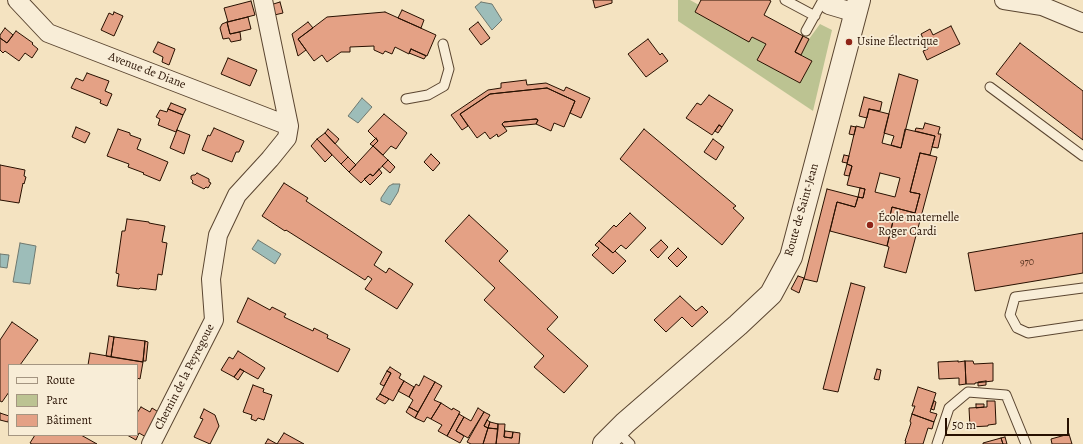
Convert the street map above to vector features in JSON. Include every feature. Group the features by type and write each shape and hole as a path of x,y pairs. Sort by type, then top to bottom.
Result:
{"street":[{"name":"Avenue de Diane","path":"17,0 48,33 289,126"},
{"path":"263,0 289,126"},
{"path":"1004,0 1030,2 1083,23"},
{"path":"825,2 858,7"},
{"name":"Route de Saint-Jean","path":"617,440 635,414 771,294 790,257 858,7"},
{"name":"Chemin de la Peyregoue","path":"151,444 214,320 212,279 218,235 237,195 287,138 289,126"}],"lane":[{"path":"785,0 815,16"},
{"path":"806,31 825,2"},
{"path":"406,98 428,95 444,86 449,69 443,44"},
{"path":"990,87 1083,156"},
{"path":"1083,288 1015,297 1010,315 1017,328 1028,333 1083,325"},
{"path":"937,444 949,408 968,392 1006,395 1026,444"}],"green space":[{"path":"678,0 690,0 699,5 695,12 749,41 752,37 766,44 757,60 800,83 812,61 801,55 809,39 820,24 832,30 813,111 678,21"}],"water":[{"path":"481,2 492,4 502,20 492,30 475,7"},
{"path":"362,98 372,107 358,123 348,116"},
{"path":"393,184 400,184 398,192 390,205 381,201 381,198 389,186"},
{"path":"258,240 281,254 275,264 252,249"},
{"path":"20,243 36,246 30,284 13,282"},
{"path":"0,254 9,255 7,268 0,267"}],"building":[{"path":"593,0 612,0 612,3 595,8"},
{"path":"701,0 771,1 764,15 803,36 795,52 812,61 800,83 757,60 766,44 752,37 749,42 695,12"},
{"path":"251,1 255,15 228,22 224,8"},
{"path":"280,2 283,13 270,16 267,6"},
{"path":"402,10 424,20 421,28 398,18"},
{"path":"114,12 123,16 114,36 101,30 109,13 113,15"},
{"path":"385,12 436,35 427,56 411,49 409,54 395,47 392,54 385,51 383,54 374,50 374,46 350,47 350,52 341,52 327,62 322,55 314,61 298,39 327,17"},
{"path":"248,17 251,29 230,34 227,22"},
{"path":"227,22 230,34 240,32 241,40 231,42 229,38 223,39 220,28 222,24"},
{"path":"308,22 313,28 298,39 306,50 298,56 292,34"},
{"path":"478,22 490,38 481,45 469,29"},
{"path":"951,26 960,44 927,60 923,51 928,49 921,34 930,29 933,35"},
{"path":"5,28 13,35 7,43 0,38 0,35"},
{"path":"16,31 33,43 32,44 38,49 32,58 25,53 19,61 5,51 3,53 0,50 0,38 7,43"},
{"path":"803,36 809,39 801,55 795,52"},
{"path":"648,39 660,55 662,53 668,61 646,77 628,54"},
{"path":"158,42 175,49 169,65 162,62 163,57 153,52"},
{"path":"1020,43 1083,91 1083,140 996,74"},
{"path":"411,49 426,56 424,59 409,53"},
{"path":"228,58 257,70 250,86 221,74"},
{"path":"87,73 109,81 105,91 112,94 107,106 100,103 101,100 71,88 76,78 83,81"},
{"path":"899,74 918,80 901,148 891,145 894,136 884,133"},
{"path":"526,80 527,85 546,83 564,91 566,87 590,98 581,118 570,113 575,101 547,88 490,94 460,114 468,126 462,130 451,115 488,90 501,88 501,83"},
{"path":"547,88 575,101 564,127 554,123 551,131 536,124 538,120 536,119 504,122 502,124 507,131 498,137 497,134 490,139 485,132 477,138 460,114 490,94"},
{"path":"709,95 733,110 722,127 719,125 712,135 686,118 697,103 701,105"},
{"path":"864,97 882,102 880,111 869,109 867,118 859,116"},
{"path":"171,103 186,109 183,115 168,109"},
{"path":"168,109 183,115 176,132 158,125 160,119 156,117 160,110 167,112"},
{"path":"869,109 889,114 882,143 901,148 905,129 935,136 930,155 920,153 910,192 920,194 915,213 892,207 890,216 894,217 887,246 830,231 837,202 855,207 858,197 863,198 865,189 847,185 852,166 847,164 856,126 864,128","holes":["880,173 900,178 895,197 875,192"]},
{"path":"384,114 407,133 396,149 391,146 383,155 373,146 378,141 368,131"},
{"path":"538,120 536,124 504,127 502,124 504,122"},
{"path":"925,123 940,127 938,134 941,134 938,148 932,147 935,136 915,131 916,128 923,129"},
{"path":"719,125 722,127 718,133 715,131"},
{"path":"851,126 856,127 854,135 849,134"},
{"path":"76,127 90,133 85,143 72,137"},
{"path":"214,128 244,141 239,152 236,152 232,162 202,150 208,135 210,136"},
{"path":"118,129 141,139 137,149 168,162 160,181 128,167 129,164 107,156"},
{"path":"328,129 339,139 335,144 325,133"},
{"path":"644,129 736,206 733,208 744,218 722,245 620,159"},
{"path":"177,130 190,135 184,154 170,148"},
{"path":"325,133 348,157 341,164 317,139"},
{"path":"376,138 378,141 373,146 370,144"},
{"path":"317,139 332,155 325,162 311,146"},
{"path":"713,139 724,147 716,160 704,152"},
{"path":"373,146 388,160 373,176 370,174 361,183 349,172"},
{"path":"920,153 937,157 906,273 884,267 894,217 890,216 892,207 915,213 920,194 910,192"},
{"path":"431,154 440,163 433,171 424,162"},
{"path":"844,155 849,156 847,163 842,162"},
{"path":"348,157 356,165 349,172 341,164"},
{"path":"388,160 395,167 390,173 382,166"},
{"path":"847,164 852,166 849,176 844,175"},
{"path":"0,165 25,170 24,176 26,177 24,184 23,183 19,203 0,200"},
{"path":"379,169 382,173 370,185 364,179 370,174 373,176"},
{"path":"197,173 209,179 209,182 211,183 208,188 206,187 204,189 192,183 193,181 191,176"},
{"path":"284,183 308,198 306,201 382,252 374,265 386,273 389,268 413,284 397,309 365,289 372,279 368,276 365,280 262,216"},
{"path":"860,188 865,189 863,198 858,197"},
{"path":"827,189 858,197 855,207 837,202 817,282 804,279"},
{"path":"630,213 646,228 626,249 621,245 613,253 599,241 614,225 616,227"},
{"path":"469,215 508,251 499,261 558,317 547,329 588,366 564,393 534,367 544,356 484,300 495,288 445,241"},
{"path":"127,219 165,226 162,242 167,243 162,275 158,274 156,290 117,286 119,274 116,273 122,231 125,231"},
{"path":"1083,233 1083,273 975,291 968,253"},
{"path":"661,240 668,247 658,258 650,250"},
{"path":"599,241 613,253 615,251 626,261 613,274 592,255 599,248 595,245"},
{"path":"678,248 687,257 677,267 668,258"},
{"path":"798,276 804,278 799,293 791,289"},
{"path":"851,283 865,287 838,392 823,389"},
{"path":"680,296 696,311 702,306 708,312 692,327 682,317 666,332 654,320"},
{"path":"248,298 270,310 272,307 286,314 284,317 313,331 314,328 328,335 327,338 350,349 338,372 237,322"},
{"path":"12,322 38,340 21,364 8,364 8,393 2,402 0,401 0,340"},
{"path":"109,336 114,337 111,357 106,356"},
{"path":"114,337 145,341 143,362 111,357"},
{"path":"145,341 148,342 146,361 143,361"},
{"path":"238,351 265,368 258,379 240,369 234,377 221,370 229,357 233,359"},
{"path":"90,353 143,362 140,379 138,378 138,364 88,364"},
{"path":"965,361 966,384 959,385 959,378 939,379 938,362"},
{"path":"965,361 973,361 974,364 993,363 993,381 966,384"},
{"path":"390,367 401,374 399,378 404,381 393,401 380,394 391,373 387,371"},
{"path":"240,369 244,371 238,380 234,377"},
{"path":"877,369 881,370 879,380 874,379"},
{"path":"387,371 391,373 384,386 380,384"},
{"path":"424,376 435,382 418,412 409,407 413,400 409,397 416,384 419,386"},
{"path":"404,381 414,387 409,397 398,391"},
{"path":"986,381 986,385 978,386 978,382"},
{"path":"435,382 442,386 434,400 441,403 431,419 427,417 424,422 415,418"},
{"path":"253,385 264,389 263,392 272,395 264,420 258,418 256,421 251,419 252,415 243,412"},
{"path":"918,387 936,393 930,412 937,414 934,422 912,414 915,406 912,406"},
{"path":"380,394 389,399 385,404 376,399"},
{"path":"934,401 936,402 934,410 931,409"},
{"path":"987,401 995,401 996,424 970,427 969,408 987,407"},
{"path":"441,403 452,410 453,408 460,412 447,436 438,431 442,425 431,419"},
{"path":"976,404 984,404 984,407 976,408"},
{"path":"141,407 150,412 152,408 160,413 146,437 139,433 138,435 138,412"},
{"path":"409,407 418,412 415,418 406,412"},
{"path":"478,408 484,412 468,438 456,431 464,417 471,421"},
{"path":"204,409 215,415 219,426 210,444 194,437 203,419 200,418"},
{"path":"484,412 490,415 484,426 488,428 483,444 471,444 467,442"},
{"path":"0,413 8,416 8,422 0,420"},
{"path":"459,414 464,417 456,431 464,436 460,443 447,436"},
{"path":"912,414 934,422 932,429 928,428 923,444 905,444"},
{"path":"487,420 490,422 488,428 484,426"},
{"path":"490,422 498,424 498,429 488,428"},
{"path":"498,424 505,424 504,437 512,438 513,432 520,433 519,444 496,444"},
{"path":"488,428 498,429 496,444 483,444"},
{"path":"505,431 513,432 512,438 504,437"},
{"path":"284,433 304,444 277,444"},
{"path":"1069,434 1072,444 1052,444 1051,439"},
{"path":"34,436 83,436 97,444 32,444 30,443"},
{"path":"129,436 138,436 136,440"},
{"path":"1005,437 1007,444 1003,444 1001,438"},
{"path":"1001,438 1003,444 983,444 983,443"},
{"path":"268,439 277,444 265,444"}],"place":[{"name":"Usine Électrique","path":"849,42"},
{"name":"École maternelle Roger Cardi","path":"870,225"}]}
